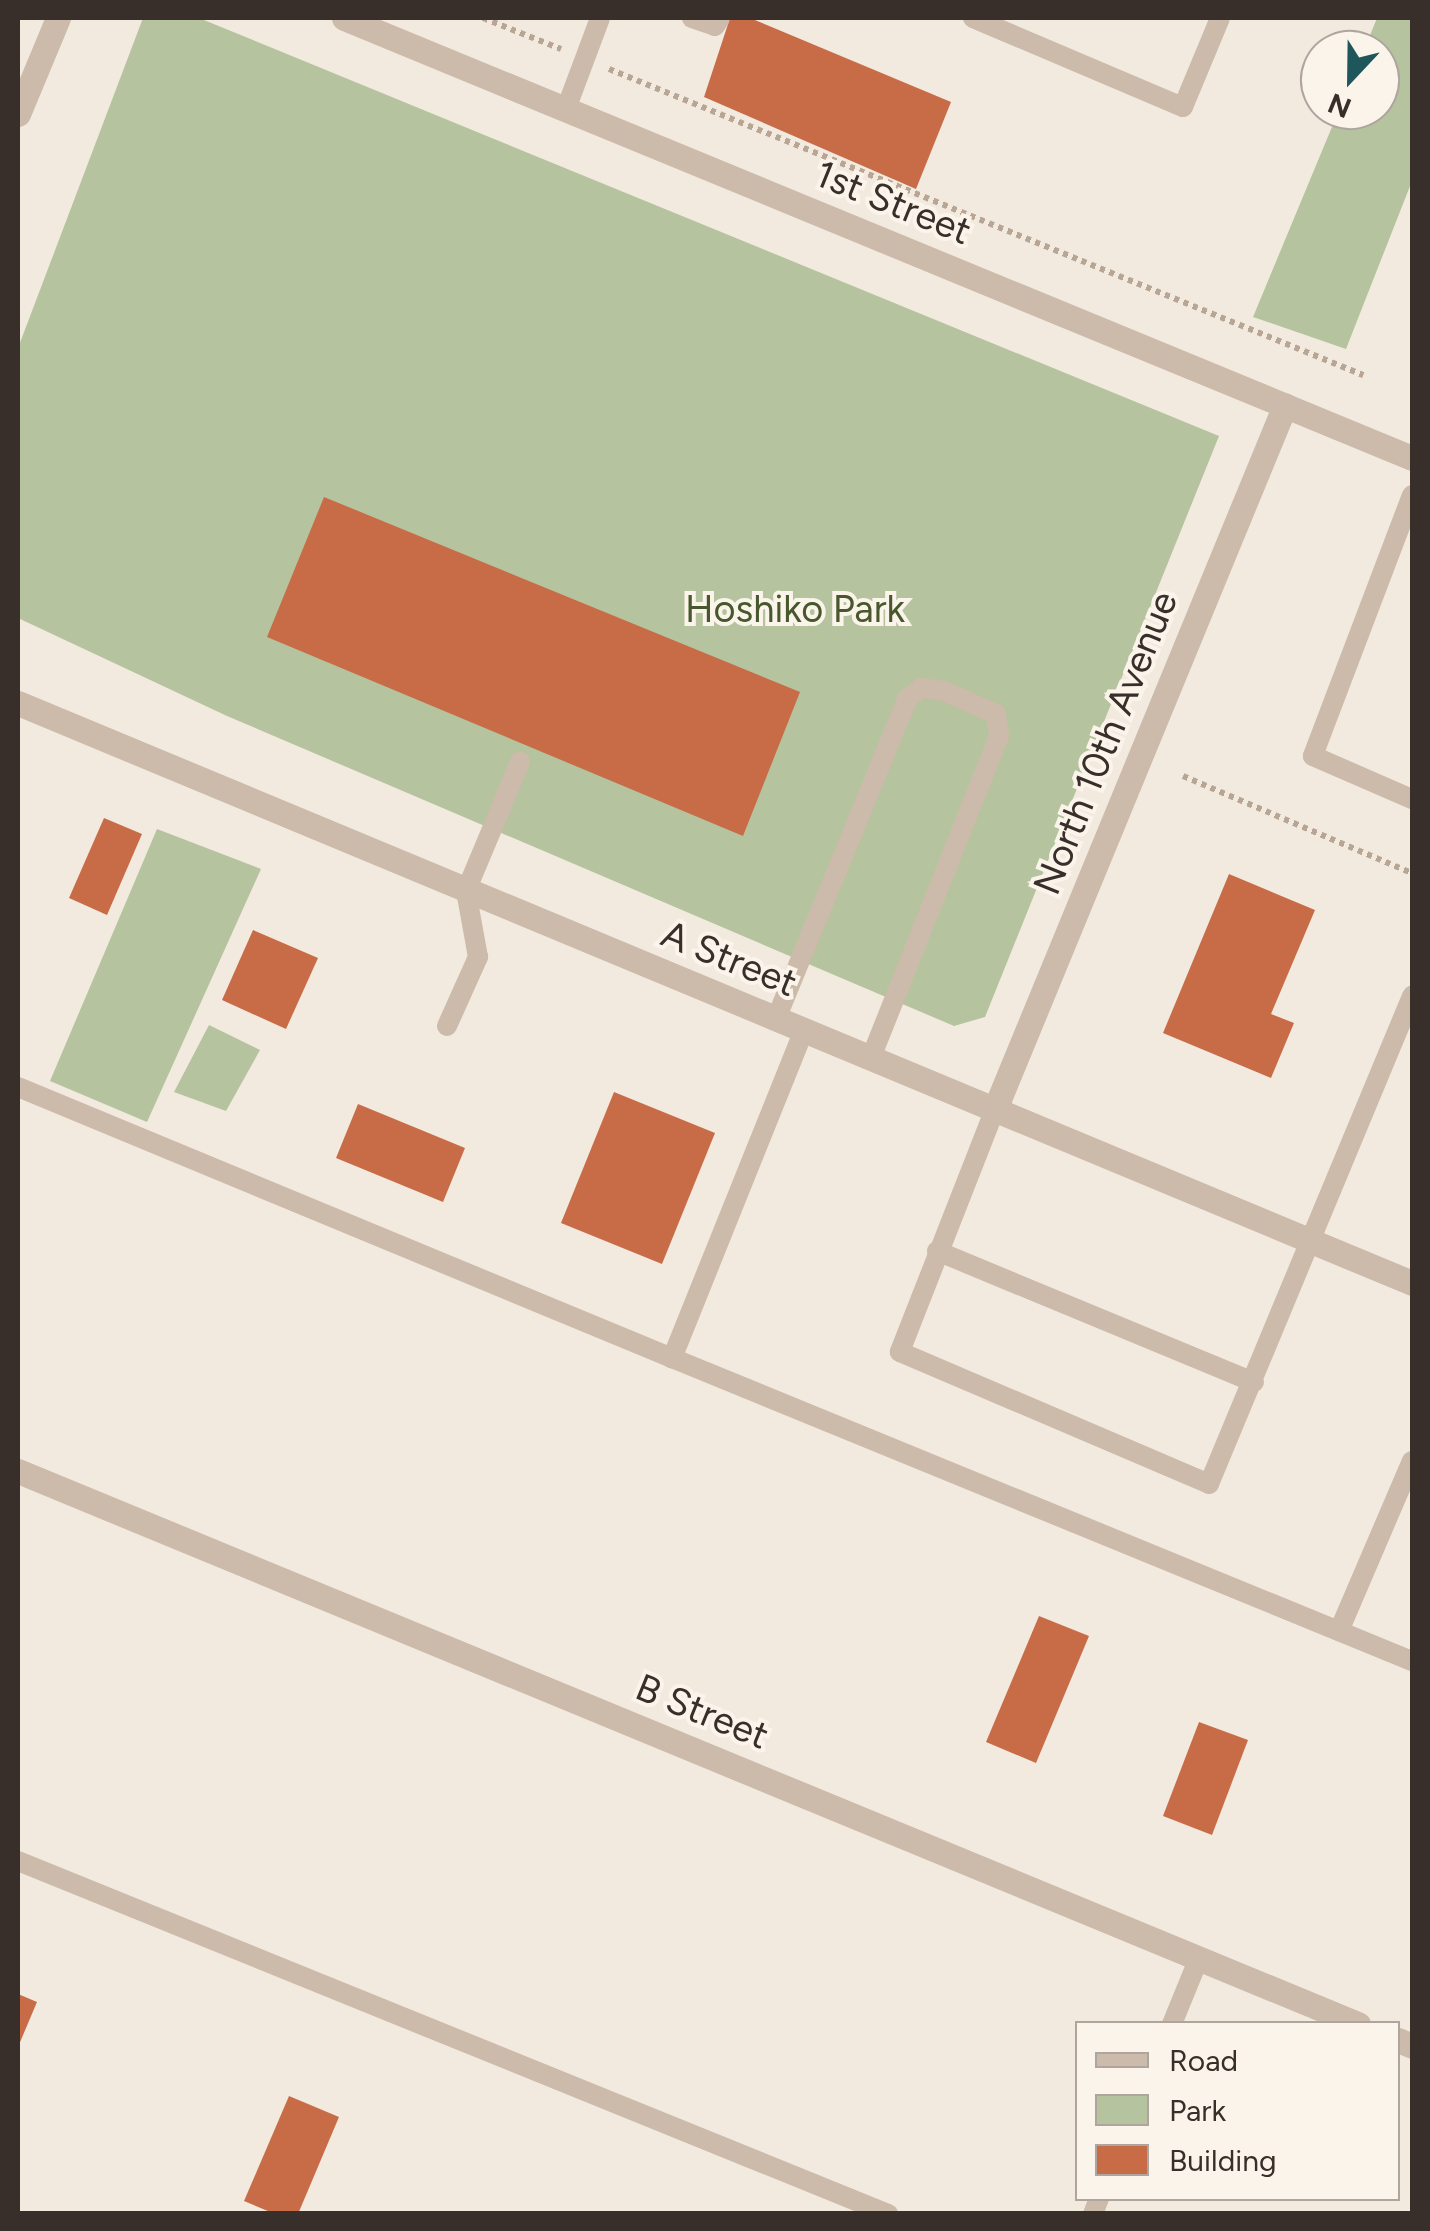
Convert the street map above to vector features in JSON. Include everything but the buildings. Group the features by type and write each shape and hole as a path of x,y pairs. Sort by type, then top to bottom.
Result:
{"street":[{"path":"18,114 58,18"},
{"name":"1st Street","path":"344,18 1412,458"},
{"name":"North 10th Avenue","path":"995,1109 1285,406"},
{"name":"A Street","path":"18,704 1412,1284"},
{"name":"B Street","path":"18,1471 1351,2021"}],"lane":[{"path":"566,109 600,18"},
{"path":"692,18 715,26 720,18"},
{"path":"973,18 1183,107 1220,18"},
{"path":"1412,494 1312,756 1412,799"},
{"path":"776,1018 907,699 921,688 944,691 996,714 998,736 871,1058"},
{"path":"447,1026 478,957 466,891 520,762"},
{"path":"995,1109 900,1352 1208,1484 1254,1382 1412,996"},
{"path":"672,1358 804,1030"},
{"path":"18,1086 1412,1661"},
{"path":"937,1251 1254,1382"},
{"path":"1339,1631 1412,1461"},
{"path":"18,1861 888,2214"},
{"path":"1173,2021 1199,1958"}],"path":[{"path":"483,18 1363,374"},
{"path":"1183,776 1412,873"}],"green space":[{"name":"Hoshiko Park","path":"143,18 199,18 1219,436 985,1017 954,1026 227,716 18,618 18,348"},
{"path":"1377,18 1412,18 1412,181 1346,349 1253,317 1331,130 1400,130 1400,30 1372,30"},
{"path":"157,829 261,869 147,1122 50,1081"},
{"path":"209,1025 260,1050 226,1111 174,1092"}]}
